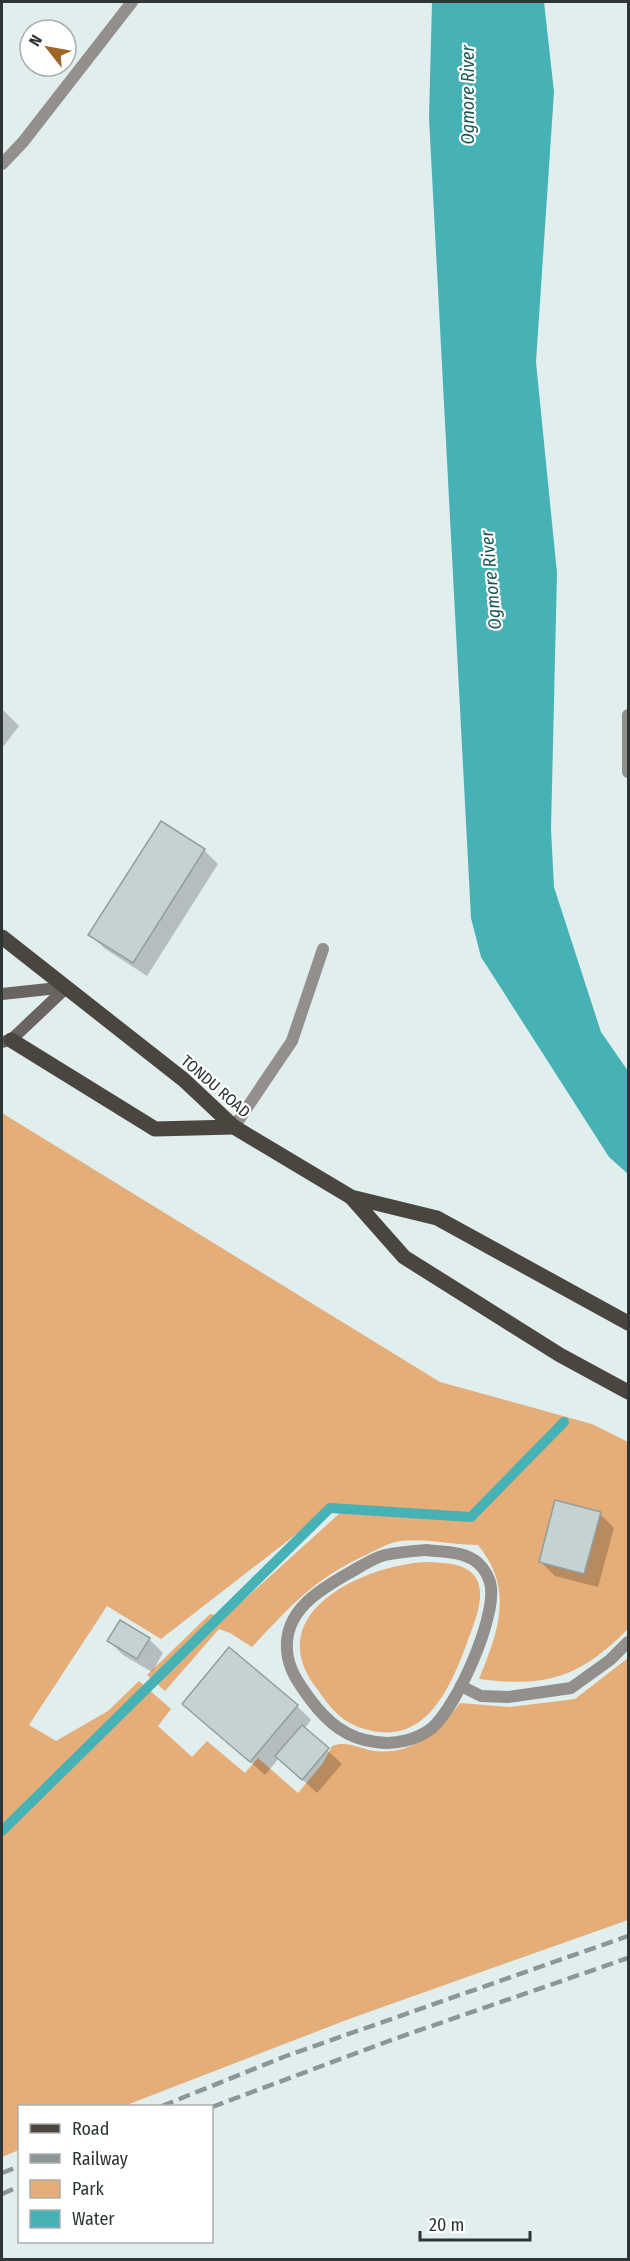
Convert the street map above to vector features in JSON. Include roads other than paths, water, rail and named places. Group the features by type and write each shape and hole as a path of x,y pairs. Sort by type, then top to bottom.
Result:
{"main road":[{"name":"TONDU ROAD","path":"2,937 184,1080 234,1127 351,1197 437,1218 628,1323"},
{"path":"6,1041 155,1129 234,1127"},
{"name":"TONDU ROAD","path":"351,1197 404,1257 560,1355 628,1392"}],"street":[{"path":"2,164 22,142 132,2"},
{"path":"628,715 628,772"},
{"path":"234,1127 292,1041 323,949"},
{"path":"2,994 67,987"},
{"path":"6,1041 67,987"},
{"path":"426,1550 468,1557 486,1573 491,1597 482,1635 461,1686 443,1717 430,1729 415,1737 384,1743 354,1737 325,1718 298,1682 290,1666 287,1649 289,1632 303,1605 314,1595 383,1556 426,1550"},
{"path":"461,1686 481,1696 508,1697 571,1688 610,1660 628,1642"}],"water":[{"name":"Ogmore River","path":"432,2 544,2 554,92 536,362 557,573 551,829 554,887 601,1032 628,1071 628,1174 609,1157 481,957 471,918 429,118"}],"waterway":[{"path":"2,1831 330,1508 471,1517 564,1422"}],"railway":[{"path":"164,2105 286,2056 628,1936"},
{"path":"213,2107 394,2039 628,1958"},
{"path":"2,2173 18,2167"},
{"path":"2,2194 18,2187"}]}
